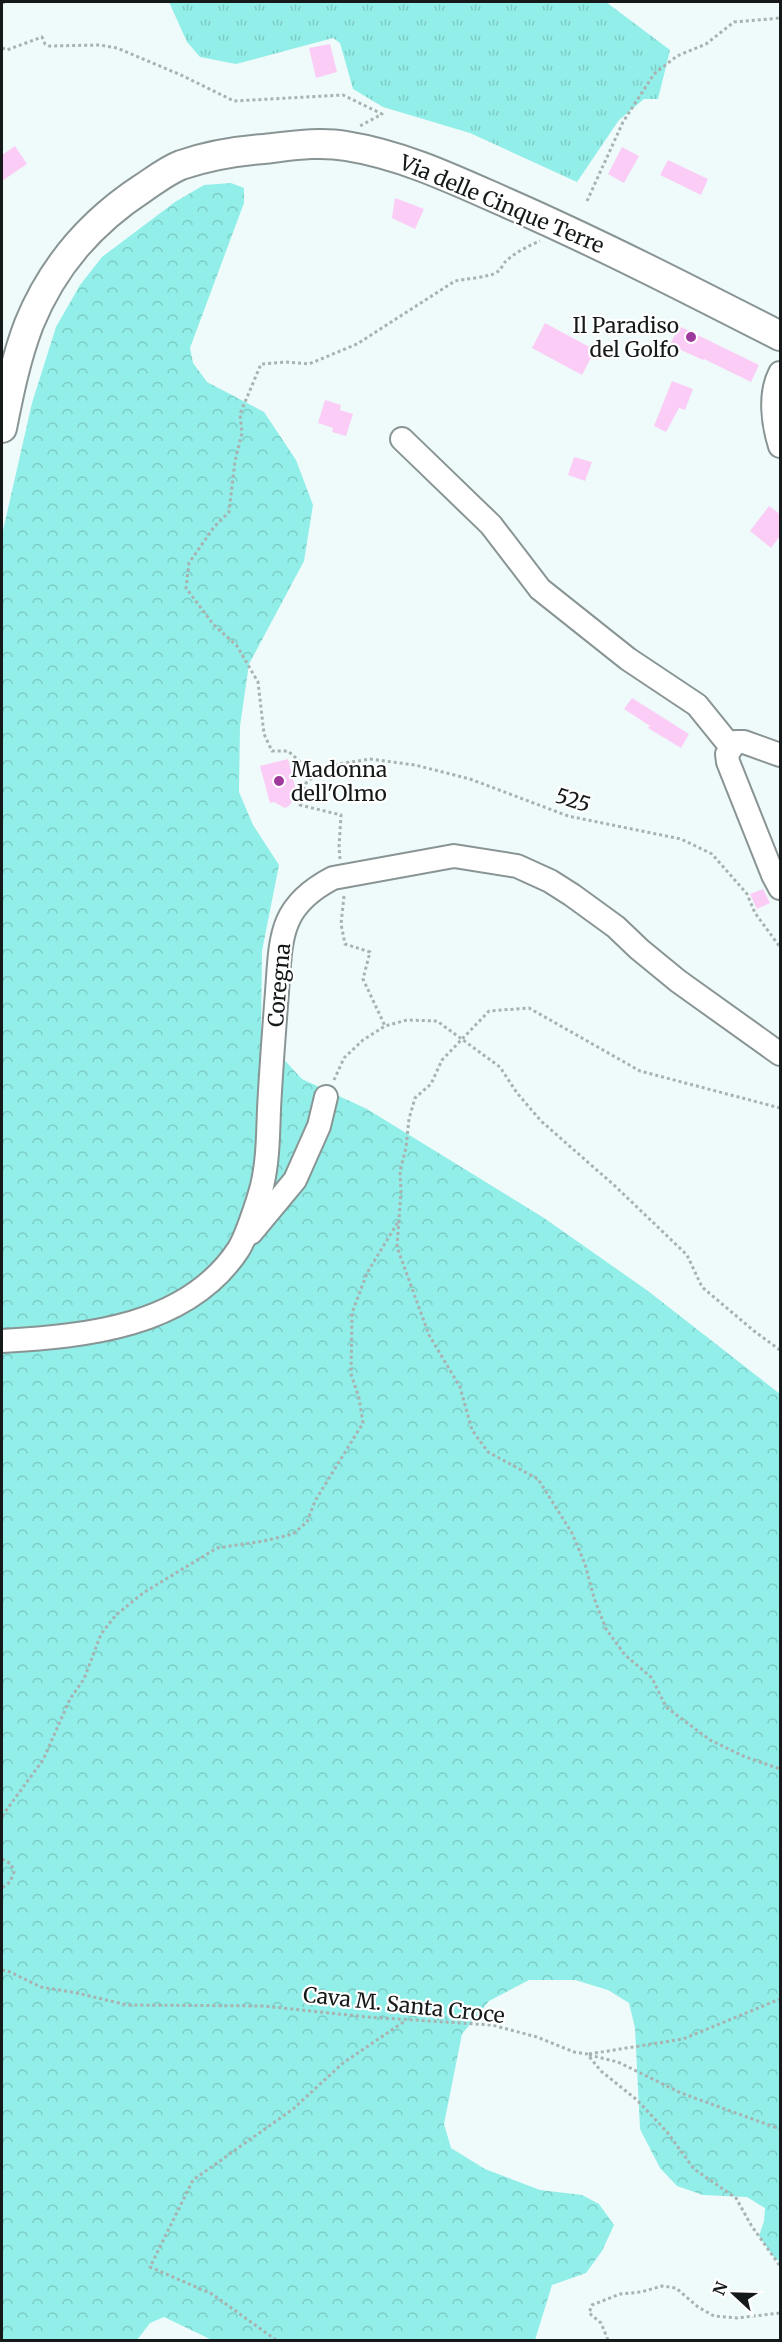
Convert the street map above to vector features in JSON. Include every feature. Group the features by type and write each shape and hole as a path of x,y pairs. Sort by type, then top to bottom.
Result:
{"main road":[{"name":"Via delle Cinque Terre","path":"2,429 13,375 29,324 66,257 86,232 118,204 180,166 251,150 302,145 344,145 387,155 439,173 564,228 780,336"}],"street":[{"path":"780,373 773,398 780,446"},
{"path":"402,439 491,525 540,589 628,658 697,705 731,747"},
{"path":"780,754 744,742 736,742 727,754 728,762 780,888"},
{"name":"Coregna","path":"2,1341 76,1336 152,1317 182,1302 210,1282 239,1249 262,1186 268,1144 281,939 295,905 315,888 333,878 454,856 517,866 550,881 572,895 616,927 678,981 780,1054"},
{"path":"239,1249 295,1180 319,1126 326,1097"}],"path":[{"path":"587,201 623,123 654,74 677,56 706,44 734,22 780,18"},
{"path":"2,48 7,50 40,37 49,46 100,45 117,48 182,75 234,101 343,95 382,114 362,124 344,145"},
{"path":"385,1026 363,979 370,952 345,944 341,924 344,894 339,847 341,815 300,805 306,783 314,774 288,750 272,751 264,734 258,682 237,646 213,624 186,588 189,563 214,527 229,512 235,461 242,433 240,414 261,364 285,362 309,364 357,344 455,281 497,273 507,260 528,246 547,238"},
{"name":"525","path":"314,774 326,766 370,759 415,765 470,779 568,816 681,839 712,854 747,894 755,913 780,947"},
{"path":"780,1108 640,1071 529,1008 489,1011 442,1060 431,1083 415,1098 400,1171 397,1248 429,1335 460,1387 472,1430 488,1452 538,1479 572,1533 585,1564 594,1598 606,1629 626,1655 652,1678 666,1707 686,1724 710,1740 743,1756 780,1769"},
{"path":"326,1097 344,1058 363,1040 385,1026 407,1020 437,1021 500,1067 517,1093 541,1121 615,1186 687,1255 702,1287 780,1350"},
{"path":"2,1816 43,1760 70,1699 84,1679 101,1634 116,1615 143,1593 217,1548 264,1542 292,1534 307,1522 315,1502 363,1423 359,1398 351,1374 352,1313 367,1273 399,1220"},
{"path":"2,1859 11,1864 14,1872 10,1882 2,1888"},
{"name":"Cava M. Santa Croce","path":"2,1970 41,1987 127,2005 264,2006 406,2020 492,2025 537,2037 574,2052 618,2062 681,2093 780,2129"},
{"path":"587,2054 683,2039 780,1999"},
{"path":"276,2340 212,2294 150,2267 193,2180 293,2109 343,2063 406,2020"},
{"path":"587,2054 601,2071 638,2100 667,2132 694,2169 736,2198 780,2266"},
{"path":"608,2340 601,2324 589,2313 592,2305 620,2294 663,2286 676,2288 698,2307 714,2316 737,2318 780,2313"}],"green space":[{"path":"169,2 606,2 670,50 658,99 644,99 619,120 577,182 470,133 383,107 353,89 340,43 333,38 236,64 200,57 187,42"},
{"path":"231,183 244,188 244,203 190,348 193,363 207,382 264,412 296,460 313,505 304,561 249,664 240,726 239,792 253,825 279,865 262,951 261,1035 302,1079 367,1109 544,1218 648,1291 780,1394 780,2262 759,2236 765,2208 747,2197 703,2195 677,2186 660,2168 640,2129 635,2028 629,2003 608,1990 575,1980 529,1980 489,2001 462,2034 444,2124 451,2148 485,2169 540,2190 582,2195 599,2204 614,2225 602,2251 586,2273 552,2285 535,2340 212,2340 164,2317 150,2323 137,2340 2,2340 2,535 32,403 56,327 80,285 102,257 175,202 204,185"}],"building":[{"path":"330,44 337,72 316,78 309,48"},
{"path":"15,146 27,164 2,181 2,155"},
{"path":"622,147 639,156 624,183 608,174"},
{"path":"668,160 708,179 701,195 660,175"},
{"path":"395,198 424,209 415,229 392,218"},
{"path":"545,323 595,350 582,375 532,348"},
{"path":"679,326 759,365 751,382 670,345"},
{"path":"672,381 693,389 685,410 679,408 666,432 654,426"},
{"path":"325,400 341,405 340,410 353,414 346,436 332,432 333,428 318,423"},
{"path":"574,457 592,462 585,481 568,475"},
{"path":"769,506 780,514 780,536 771,548 750,531"},
{"path":"632,698 689,734 681,748 648,728 650,726 624,709"},
{"name":"Madonna dell'Olmo","path":"288,759 297,794 285,808 274,802 270,803 260,766"},
{"path":"763,889 770,903 757,909 750,894"}],"place":[{"name":"Il Paradiso del Golfo","path":"691,337"},
{"name":"Madonna dell'Olmo","path":"279,781"}]}
